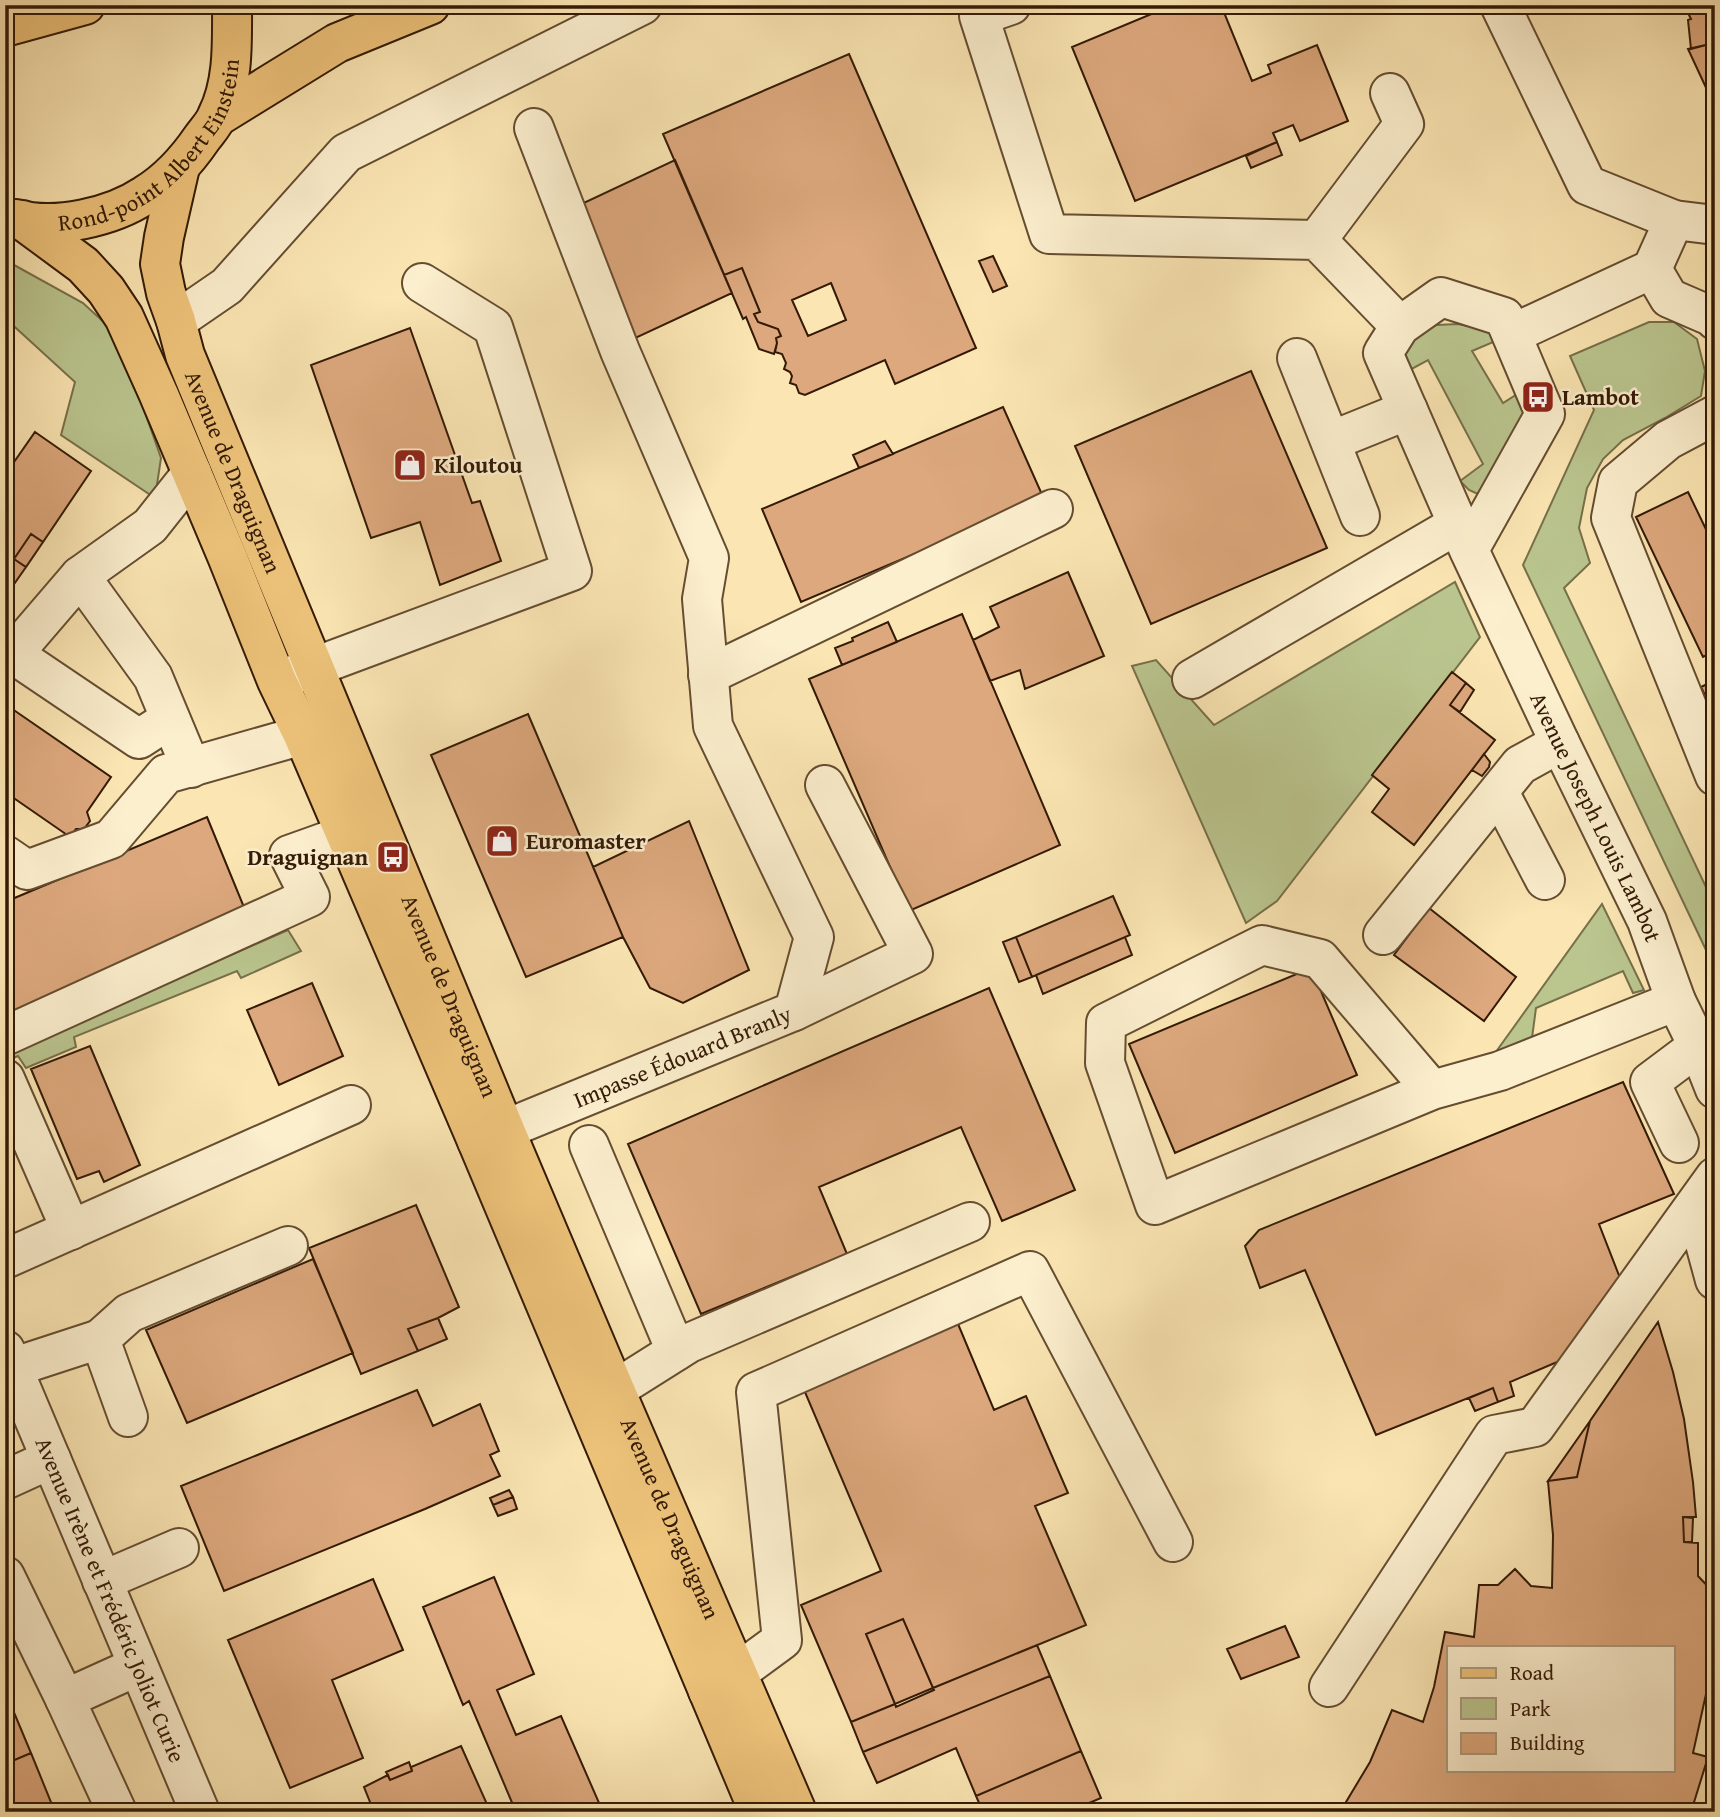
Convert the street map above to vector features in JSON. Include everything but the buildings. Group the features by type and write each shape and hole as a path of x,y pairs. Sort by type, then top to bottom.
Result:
{"main road":[{"path":"5,27 85,5"},
{"name":"Rond-point Albert Einstein","path":"13,218 53,223 85,219 111,211 145,195 180,167 217,117 228,84 232,5"},
{"path":"217,117 337,43 430,5"},
{"name":"Avenue de Draguignan","path":"180,167 160,264 185,355 315,667 320,729 722,1682 759,1812"},
{"name":"Avenue de Draguignan","path":"13,218 82,265 106,290 124,317 159,394 277,681 320,729"},
{"name":"Avenue de Draguignan","path":"722,1682 797,1812"}],"street":[{"path":"176,321 227,286 346,153 642,5"},
{"path":"1011,5 979,16 1049,234 1317,240 1401,326"},
{"path":"1500,5 1587,185 1674,220 1715,225"},
{"path":"1317,240 1404,124 1390,93"},
{"name":"Impasse Édouard Branly","path":"491,1135 793,1011 814,937 713,726 702,599 709,558 621,351 534,128"},
{"path":"1512,334 1652,269 1674,220"},
{"path":"1652,269 1669,298 1715,320"},
{"path":"277,681 572,571 493,327 422,283"},
{"name":"Avenue Joseph Louis Lambot","path":"1463,537 1545,414 1504,317 1441,297 1401,326 1383,353 1463,537 1647,921 1676,1000 1715,1089"},
{"path":"1297,358 1360,516"},
{"path":"1331,441 1408,410"},
{"path":"1715,415 1668,440 1618,482 1611,518 1715,776"},
{"path":"170,719 139,739 13,654 80,576 150,526 192,473"},
{"path":"708,675 1054,509"},
{"path":"1192,679 1463,537"},
{"path":"80,576 153,677 191,768"},
{"path":"12,868 111,839 166,774 320,729"},
{"path":"1383,935 1520,765 1560,743"},
{"path":"793,1011 912,954 825,785"},
{"path":"1499,792 1545,880"},
{"path":"5,1036 310,897 289,855 361,827"},
{"path":"1432,1090 1320,959 1262,945 1106,1023 1105,1063 1155,1205 1432,1090 1500,1070 1676,1000"},
{"path":"1679,1143 1650,1082 1698,1046"},
{"path":"5,1079 71,1230"},
{"path":"5,1259 351,1105"},
{"path":"589,1145 676,1351"},
{"path":"1329,1687 1494,1435 1535,1427 1715,1177"},
{"path":"602,1398 689,1343 970,1222"},
{"path":"1703,1236 1715,1280"},
{"path":"8,1363 100,1339 129,1313 288,1246"},
{"path":"722,1682 782,1640 755,1392 1030,1271 1173,1542"},
{"path":"100,1339 128,1417"},
{"name":"Avenue Irène et Frédéric Joliot Curie","path":"8,1363 200,1812"},
{"path":"5,1480 51,1460"},
{"path":"102,1581 179,1548"},
{"path":"5,1576 117,1812"},
{"path":"65,1699 138,1666"}],"green space":[{"path":"5,260 83,303 107,325 134,381 161,458 155,498 61,435 75,382 5,318"},
{"path":"1649,322 1674,322 1697,339 1705,371 1701,396 1623,440 1603,459 1587,488 1579,528 1590,563 1564,588 1715,906 1715,945 1706,950 1523,565 1594,410 1570,356"},
{"path":"1458,324 1485,329 1498,340 1472,351 1503,403 1525,389 1525,415 1480,495 1469,490 1460,481 1483,464 1428,360 1406,372 1406,353 1416,337 1436,325"},
{"path":"1455,582 1480,637 1277,901 1246,923 1132,666 1156,660 1214,725"},
{"path":"1602,904 1644,990 1633,993 1623,971 1536,1008 1532,1038 1493,1056"},
{"path":"288,930 301,951 241,978 237,971 74,1037 76,1047 26,1068 18,1056 5,1061 5,1054"}],"place":[{"name":"Lambot","path":"1538,397"},
{"name":"Kiloutou","path":"410,465"},
{"name":"Euromaster","path":"502,841"},
{"name":"Draguignan","path":"393,857"}]}
